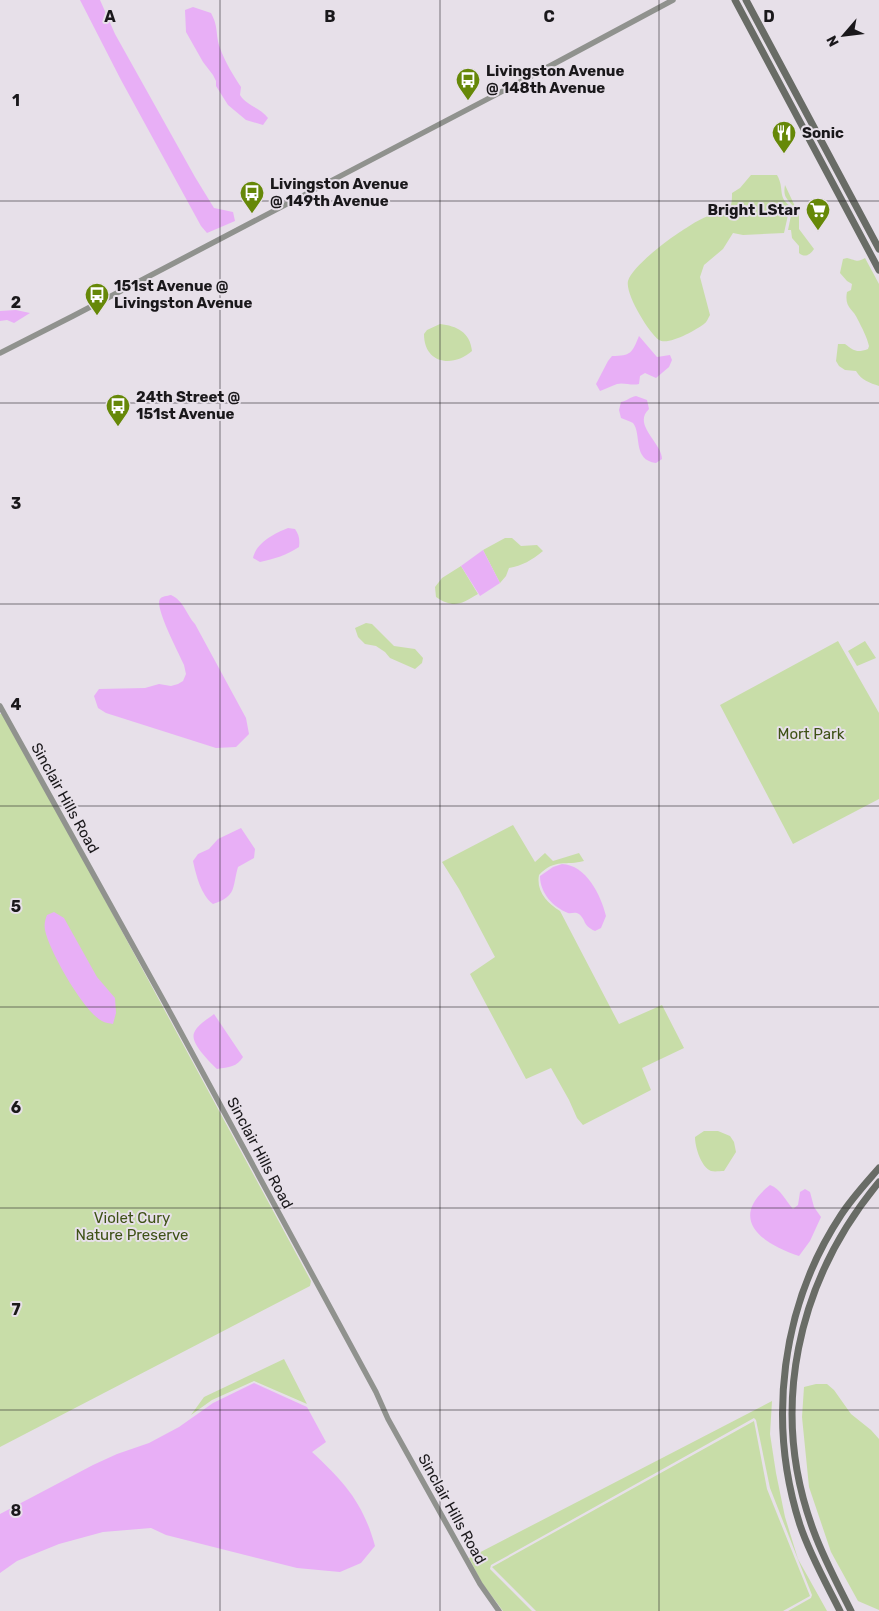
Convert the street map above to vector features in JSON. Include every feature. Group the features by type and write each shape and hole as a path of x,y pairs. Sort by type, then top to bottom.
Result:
{"main road":[{"path":"735,0 879,270"},
{"path":"746,0 877,239 879,248"},
{"path":"840,1611 812,1556 800,1526 784,1457 782,1393 792,1329 810,1275 826,1240 841,1216 879,1168"},
{"path":"851,1611 820,1548 806,1508 796,1463 792,1423 792,1388 803,1323 819,1278 848,1224 879,1182"}],"street":[{"path":"0,353 520,82 673,0"},
{"path":"866,245 877,239"},
{"name":"Sinclair Hills Road","path":"0,706 166,1005 376,1392 393,1428 480,1584 499,1611"}],"green space":[{"path":"751,175 777,175 781,184 782,195 790,206 784,233 743,235 733,233 723,249 704,265 700,277 710,315 707,321 682,337 669,341 659,340 644,322 630,295 628,281 631,275 650,255 677,234 706,217 725,214 732,202 732,193 740,188"},
{"path":"785,185 799,215 799,229 814,249 807,255 799,253 799,246 792,238 791,230 788,230 793,206 784,192"},
{"path":"847,258 858,261 865,258 879,284 879,386 863,379 856,371 845,370 836,361 838,344 845,344 858,351 868,349 869,346 856,316 848,305 846,297 847,292 851,290 852,284 840,273 843,259"},
{"path":"440,324 452,326 462,331 469,339 472,351 456,360 448,361 434,357 425,344 424,334 427,330"},
{"path":"505,538 512,538 521,546 537,545 543,551 527,562 509,568 506,576 500,583 483,550"},
{"path":"461,566 478,594 457,604 442,601 436,597 435,587 442,578"},
{"path":"366,623 372,624 394,646 415,649 423,658 422,663 415,669 390,658 376,646 365,644 358,637 355,628"},
{"name":"Mort Park","path":"838,641 879,713 879,799 793,844 720,705"},
{"path":"865,641 876,658 857,666 848,651"},
{"name":"Violet Cury Nature Preserve","path":"4,713 311,1281 310,1286 0,1447 0,714"},
{"path":"513,825 535,862 545,853 553,861 579,853 584,861 550,866 539,875 539,886 547,900 560,911 619,1024 662,1005 684,1048 642,1068 651,1090 583,1125 577,1118 551,1068 526,1079 470,974 495,957 459,889 442,862"},
{"path":"704,1131 718,1131 730,1136 734,1142 736,1152 724,1171 711,1171 707,1169 697,1151 695,1137"},
{"path":"284,1359 307,1404 254,1381 212,1400 191,1415 204,1397"},
{"path":"827,1384 834,1390 851,1414 879,1439 879,1610 858,1601 831,1552 809,1487 802,1417 804,1387"},
{"path":"772,1401 770,1434 785,1517 798,1559 827,1611 788,1611 811,1598 812,1595 770,1488 756,1420 754,1418 491,1565 490,1569 532,1611 503,1611 482,1583 469,1558"},
{"path":"754,1421 767,1489 810,1596 783,1611 536,1611 492,1567"}],"shaded area":[{"path":"80,0 100,0 115,34 195,177 214,208 233,212 235,221 207,233 201,226 121,80"},
{"path":"193,7 211,13 222,53 241,87 240,95 246,102 268,118 263,125 246,120 228,105 216,86 213,75 203,62 186,32 185,10"},
{"path":"16,310 30,313 14,323 7,320 0,321 0,311"},
{"path":"639,336 657,357 670,355 672,360 669,367 656,378 645,373 640,376 639,384 620,384 600,391 596,384 608,361 612,356 630,352"},
{"path":"636,396 647,400 649,409 644,421 649,434 661,453 662,459 656,463 648,461 641,452 636,428 633,423 621,418 619,410 621,402"},
{"path":"288,528 295,529 299,539 299,547 265,561 260,562 253,558 262,543"},
{"path":"483,550 500,583 480,596 461,566"},
{"path":"171,595 182,604 195,624 246,718 249,734 236,747 216,748 106,713 98,708 94,696 99,689 145,688 159,684 171,686 183,681 186,674 184,665 168,631 159,604 161,598"},
{"path":"241,828 255,849 254,858 238,867 234,886 230,894 213,904 202,890 193,861 198,854 209,849 218,839"},
{"path":"562,864 578,870 591,882 606,916 601,928 595,931 591,929 579,914 568,913 548,899 542,888 540,876 553,867"},
{"path":"54,912 64,918 97,977 115,998 116,1013 113,1024 103,1022 86,1006 60,966 48,940 45,928 47,915"},
{"path":"214,1014 243,1057 232,1066 217,1069 201,1052 194,1037 195,1030"},
{"path":"770,1185 780,1192 793,1209 798,1205 800,1192 805,1189 810,1192 814,1207 821,1217 810,1241 799,1256 773,1245 754,1229 751,1209 757,1197"},
{"path":"254,1383 307,1407 326,1442 312,1452 343,1483 365,1517 370,1531 375,1546 361,1563 340,1572 297,1568 166,1535 151,1528 103,1532 59,1544 17,1561 0,1573 0,1514 93,1465 149,1443 179,1427 213,1403"}],"place":[{"name":"Livingston Avenue @ 148th Avenue","path":"468,101"},
{"name":"Sonic","path":"784,154"},
{"name":"Livingston Avenue @ 149th Avenue","path":"252,214"},
{"name":"Bright LStar","path":"818,231"},
{"name":"151st Avenue @ Livingston Avenue","path":"97,316"},
{"name":"24th Street @ 151st Avenue","path":"118,427"}]}
